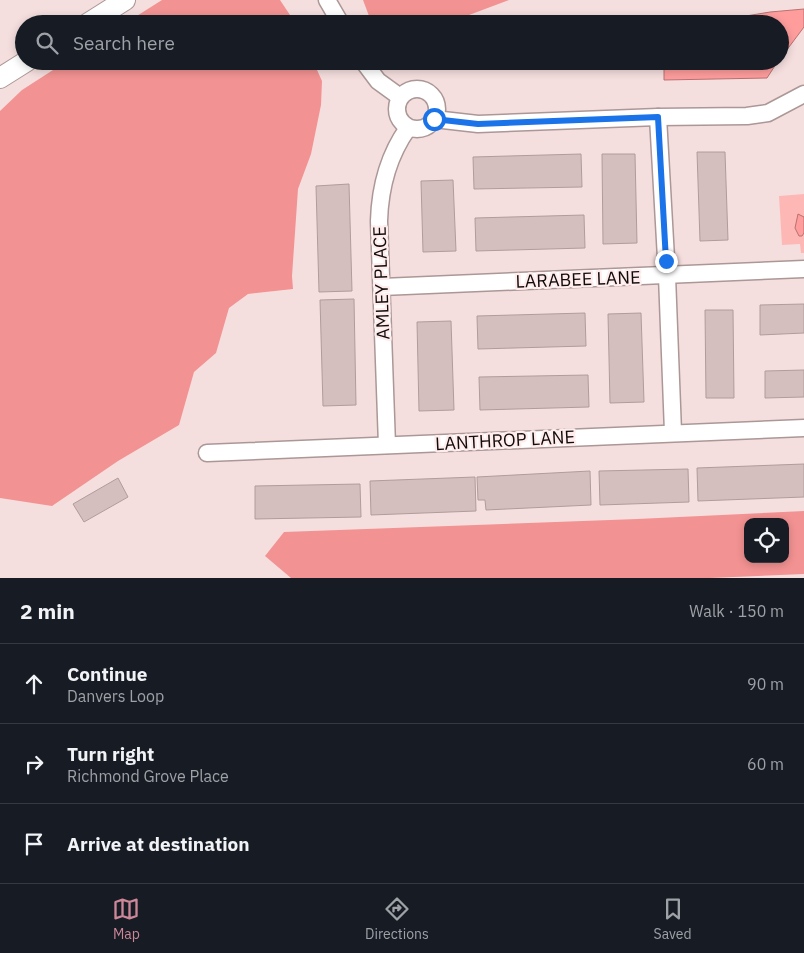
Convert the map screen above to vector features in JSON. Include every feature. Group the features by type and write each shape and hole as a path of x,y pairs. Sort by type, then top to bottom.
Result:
{"main road":[{"path":"101,15 122,1"},
{"path":"0,78 15,69"}],"street":[{"path":"327,0 336,15"},
{"path":"370,70 378,80 400,97"},
{"path":"414,88 426,91 435,100 437,113 434,119 431,124 420,129 408,128 398,119 396,112 396,106 400,97 407,90 414,88"},
{"path":"434,119 478,124 658,117 747,116 768,113 804,94"},
{"path":"658,117 673,432"},
{"name":"AMLEY PLACE","path":"387,445 379,221 380,199 384,176 400,139 408,128"},
{"name":"LARABEE LANE","path":"382,287 804,269"},
{"name":"LANTHROP LANE","path":"207,453 804,428"}],"shaded area":[{"path":"162,0 280,0 290,15 138,15"},
{"path":"363,0 509,0 469,15 369,15"},
{"path":"804,9 804,27 789,47 789,15 752,15"},
{"path":"53,70 317,70 322,81 321,105 311,154 298,189 292,276 293,289 248,294 229,308 216,353 194,372 179,425 118,461 52,506 0,498 0,111 22,90"},
{"path":"664,70 772,70 767,78 664,80"},
{"path":"804,194 804,253 801,253 800,244 782,245 779,196"},
{"path":"798,214 804,217 804,233 802,236 799,236 795,228"},
{"path":"804,511 804,574 710,578 291,578 265,556 284,532"}],"building":[{"path":"697,152 725,152 728,240 700,241"},
{"path":"581,154 582,187 474,189 473,157"},
{"path":"602,154 635,154 637,243 603,244"},
{"path":"453,180 456,251 423,252 421,181"},
{"path":"349,184 352,291 319,292 316,186"},
{"path":"584,215 585,248 476,251 475,218"},
{"path":"354,299 356,405 323,406 320,300"},
{"path":"804,304 804,333 760,335 760,305"},
{"path":"705,310 733,310 734,398 706,398"},
{"path":"585,313 586,346 478,349 477,316"},
{"path":"641,313 644,402 610,403 608,314"},
{"path":"451,321 454,410 419,411 417,322"},
{"path":"804,370 804,397 765,398 765,371"},
{"path":"588,375 589,407 480,410 479,377"},
{"path":"804,464 804,497 698,501 697,468"},
{"path":"688,469 689,502 600,505 599,471"},
{"path":"590,471 591,505 486,510 485,500 478,500 477,477"},
{"path":"475,477 476,511 371,515 370,481"},
{"path":"118,478 128,497 84,522 73,504"},
{"path":"360,484 361,517 255,519 255,486"}],"route":[{"path":"434,119 478,124 658,117 666,261"}]}
